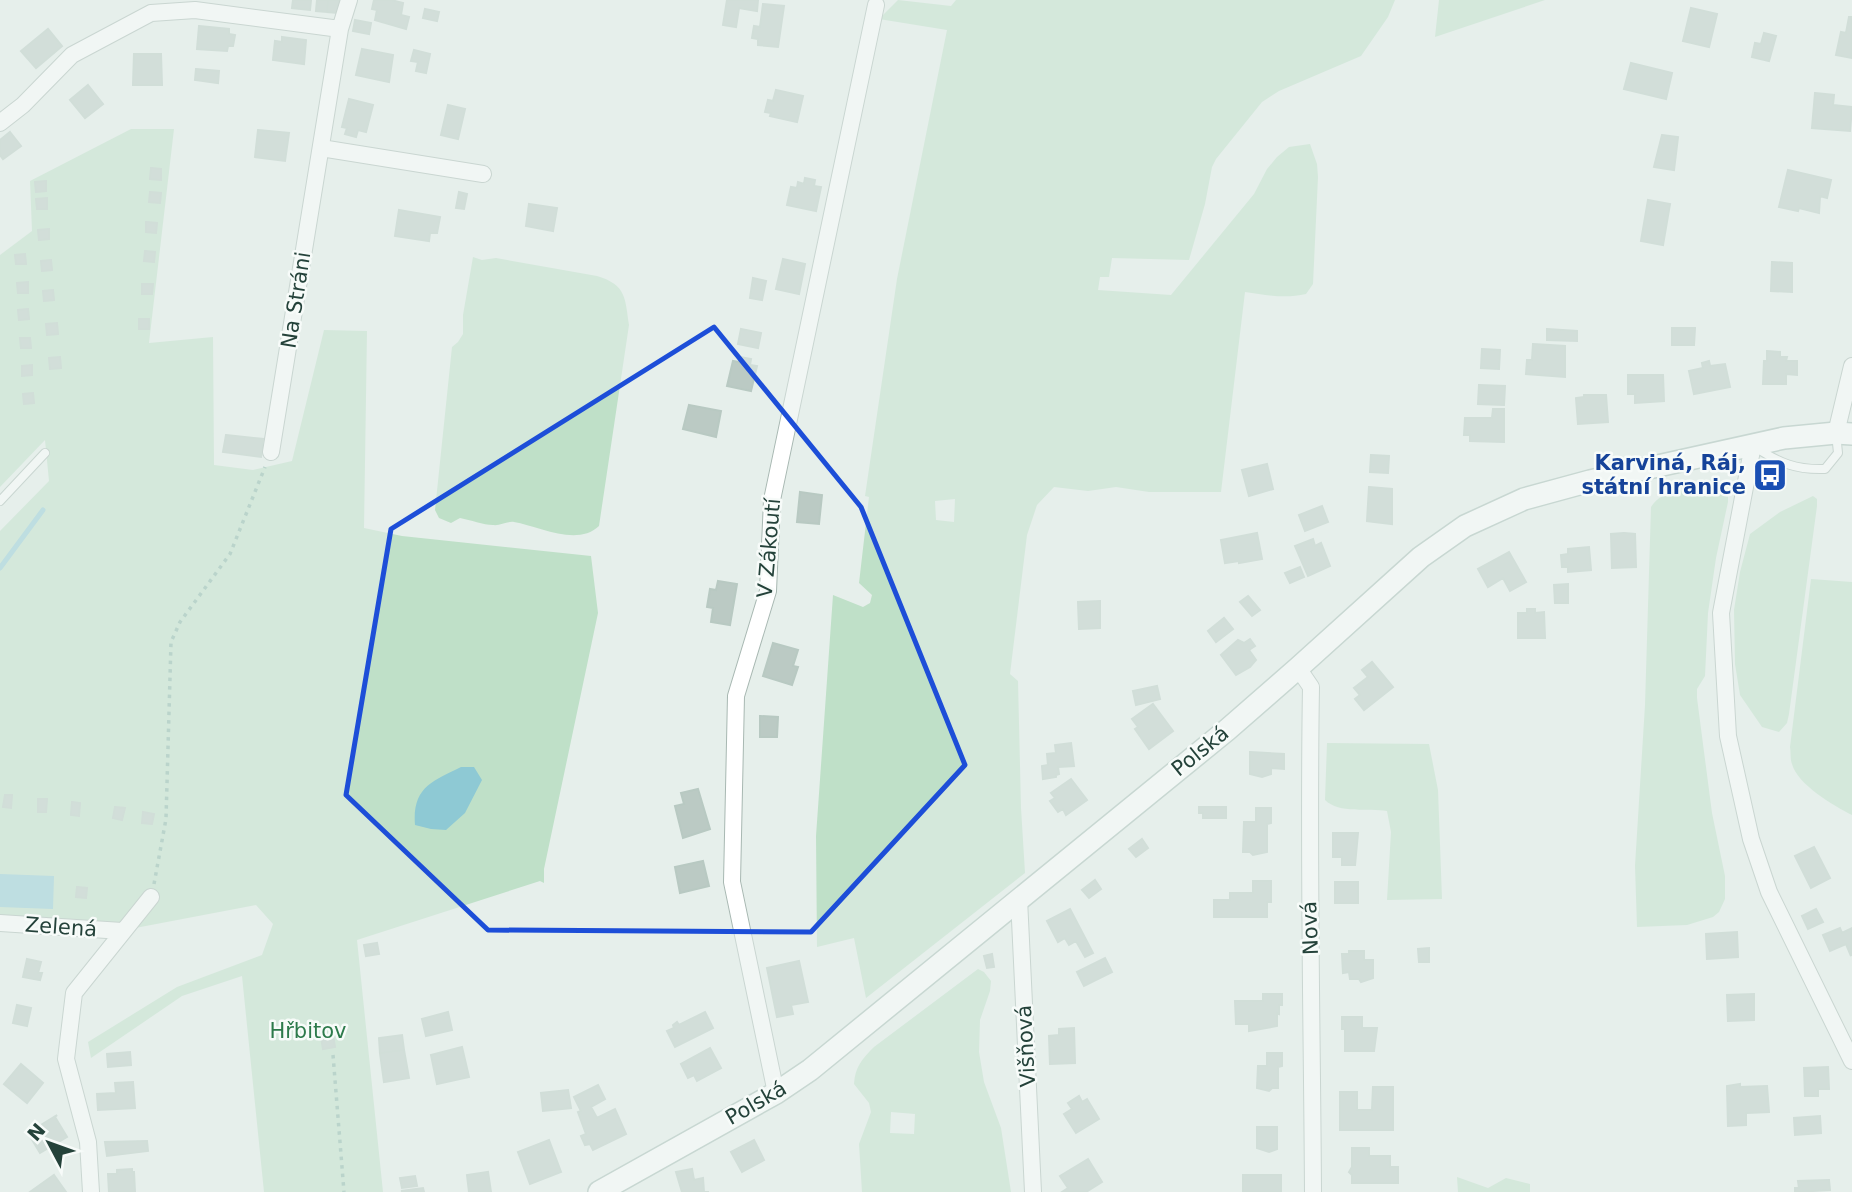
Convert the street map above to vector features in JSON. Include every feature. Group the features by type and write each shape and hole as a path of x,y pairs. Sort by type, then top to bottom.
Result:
{"street":[{"name":"Na Stráni","path":"271,452 340,29 349,0"},
{"name":"V Zákoutí","path":"776,1093 732,882 736,695 768,591 772,500 876,5"},
{"path":"0,123 23,105 72,55 151,7 195,10 340,29"},
{"path":"321,148 483,174"},
{"path":"1844,433 1852,366"},
{"name":"Polská","path":"599,1192 776,1093 810,1070 1227,730 1421,557 1465,526 1524,499 1590,481 1784,438 1844,433"},
{"path":"1753,445 1721,613 1728,736 1751,838 1769,892 1852,1061"},
{"name":"Nová","path":"1298,668 1311,687 1308,930 1311,976 1313,1192"},
{"name":"Zelená","path":"91,1192 88,1142 66,1059 74,993 151,897"},
{"name":"Višňová","path":"1019,900 1033,1192"},
{"name":"Zelená","path":"0,923 122,931"}],"lane":[{"path":"1753,445 1773,459 1803,470 1825,469 1838,453 1844,433"},
{"path":"0,501 45,453"}],"path":[{"path":"151,897 166,820 171,642 180,622 230,554 271,452"},
{"path":"333,1055 344,1192"}],"highlighted area":[{"path":"714,327 861,507 965,765 811,932 488,930 346,795 391,529"}],"green space":[{"path":"898,0 951,6 956,0 1395,0 1388,17 1361,56 1279,91 1262,102 1216,159 1189,260 1112,258 1109,277 1100,277 1098,290 1171,295 1254,194 1267,169 1277,157 1289,147 1310,144 1318,177 1313,284 1306,294 1291,296 1245,292 1221,492 1149,492 1116,487 1088,491 1054,487 1037,505 1027,535 1010,674 1018,681 1025,873 866,998 854,938 817,947 816,836 833,595 863,607 870,603 872,595 859,583 869,497 865,496 897,279 947,30 879,19","holes":["955,499 954,522 936,520 935,501"]},
{"path":"1439,0 1545,0 1435,37"},
{"name":"Hřbitov","path":"131,129 174,129 149,343 213,337 214,465 253,470 292,461 324,330 367,331 364,528 402,536 591,556 598,613 544,869 544,883 540,881 357,940 383,1192 264,1192 242,976 182,996 91,1058 88,1042 177,987 262,955 273,924 256,905 130,929 0,916 0,531 49,481 45,440 0,487 0,255 32,231 30,181"},
{"path":"473,257 482,260 496,258 597,276 614,284 623,294 629,325 599,526 590,532 569,535 514,522 489,525 460,518 451,523 439,518 435,510 452,347 463,334 463,315"},
{"path":"1722,488 1728,496 1728,502 1708,613 1705,676 1697,689 1697,698 1712,813 1725,876 1725,899 1719,912 1713,917 1687,925 1637,927 1635,866 1645,705 1651,507 1662,496 1670,493"},
{"path":"1813,496 1817,499 1817,506 1789,714 1787,723 1779,732 1762,727 1740,695 1735,664 1734,610 1750,534 1780,512"},
{"path":"1811,579 1852,582 1852,815 1808,787 1795,772 1791,760 1790,747"},
{"path":"1327,743 1429,744 1438,790 1442,899 1387,900 1391,832 1387,811 1346,809 1325,800"},
{"path":"978,969 984,972 991,981 980,1020 979,1052 984,1082 1001,1128 1011,1192 862,1192 859,1144 871,1112 869,1103 854,1084 860,1064 874,1047","holes":["891,1112 915,1114 914,1134 890,1133"]},
{"path":"1457,1177 1488,1188 1506,1178 1530,1184 1530,1192 1458,1192"}],"water":[{"path":"461,767 474,767 482,780 465,813 446,830 415,825 417,802 426,787"},
{"path":"0,874 54,876 53,909 0,907"}],"building":[{"path":"293,0 311,0 310,10 292,8"},
{"path":"317,0 328,0 327,12 316,11"},
{"path":"328,0 339,0 338,13 327,12"},
{"path":"374,0 403,3 401,15 409,17 406,29 375,20 377,10 372,9"},
{"path":"727,0 758,0 757,11 739,8 736,27 723,25"},
{"path":"763,4 784,6 778,47 758,45 758,39 752,38 754,26 760,27"},
{"path":"1691,8 1717,14 1709,47 1683,41"},
{"path":"425,9 439,12 437,21 423,18"},
{"path":"1849,17 1852,17 1852,58 1836,55 1841,32 1846,33"},
{"path":"355,20 371,23 369,34 353,31"},
{"path":"199,26 229,29 229,34 235,35 233,46 228,46 227,51 197,49"},
{"path":"48,29 62,46 36,68 21,51"},
{"path":"1764,33 1776,36 1769,61 1752,57 1755,43 1761,44"},
{"path":"282,37 306,40 304,64 273,60 275,41 282,42"},
{"path":"362,49 393,55 389,82 356,75"},
{"path":"414,50 430,54 426,73 416,71 418,62 411,61"},
{"path":"134,54 161,54 162,85 133,85"},
{"path":"1631,63 1672,73 1666,99 1624,89"},
{"path":"196,69 219,71 218,83 195,80"},
{"path":"88,85 103,104 85,118 70,100"},
{"path":"776,90 803,96 797,122 770,116 771,113 765,112 768,100 773,101"},
{"path":"1815,93 1834,95 1833,105 1852,107 1850,131 1812,128"},
{"path":"349,99 373,105 366,132 358,130 356,137 345,134 347,128 342,127"},
{"path":"448,105 465,109 458,139 441,135"},
{"path":"258,130 289,133 285,161 255,157"},
{"path":"10,132 21,146 3,159 0,155 0,140"},
{"path":"1662,135 1678,137 1674,170 1654,167"},
{"path":"151,168 161,169 161,180 150,179"},
{"path":"1788,170 1831,180 1827,198 1820,196 1819,213 1779,207"},
{"path":"805,178 815,180 814,186 821,187 816,211 787,205 791,187 797,188 798,182 804,184"},
{"path":"46,181 46,191 36,192 35,182"},
{"path":"150,192 161,193 160,203 149,202"},
{"path":"459,192 467,194 464,209 456,208"},
{"path":"47,198 47,209 37,209 36,199"},
{"path":"1648,200 1670,204 1663,245 1641,241"},
{"path":"529,204 557,208 553,231 526,226"},
{"path":"399,210 440,217 437,233 430,233 429,241 395,236"},
{"path":"146,222 157,223 156,233 146,232"},
{"path":"49,229 49,239 39,240 38,230"},
{"path":"145,251 155,252 154,262 144,261"},
{"path":"25,254 26,264 16,264 15,255"},
{"path":"783,259 805,264 799,294 776,289"},
{"path":"51,260 52,270 42,271 41,261"},
{"path":"1772,262 1792,263 1792,292 1771,291"},
{"path":"753,278 766,281 762,300 750,298"},
{"path":"28,282 28,293 18,293 17,283"},
{"path":"142,284 153,284 152,294 142,294"},
{"path":"53,290 54,300 44,301 43,291"},
{"path":"28,309 29,319 19,320 18,310"},
{"path":"139,319 149,319 149,329 139,329"},
{"path":"57,323 58,334 47,335 46,324"},
{"path":"1672,328 1695,328 1694,345 1672,345"},
{"path":"741,329 761,333 758,348 738,344"},
{"path":"1547,329 1577,331 1577,341 1547,340"},
{"path":"20,338 30,338 31,348 21,348"},
{"path":"1533,344 1565,346 1565,377 1526,374 1527,360 1532,360"},
{"path":"1482,349 1500,350 1499,369 1481,368"},
{"path":"1767,351 1780,352 1780,357 1787,357 1786,361 1797,361 1797,375 1786,374 1786,384 1763,384"},
{"path":"60,357 61,368 50,369 49,358"},
{"path":"740,357 751,359 750,365 757,366 751,391 727,386 733,361 739,362"},
{"path":"1709,361 1710,366 1725,364 1730,387 1694,394 1689,371 1703,368 1702,363"},
{"path":"32,365 32,375 22,376 22,366"},
{"path":"1628,375 1663,375 1664,401 1635,403 1635,394 1628,394"},
{"path":"1479,385 1505,386 1504,405 1478,404"},
{"path":"33,393 34,403 24,404 23,394"},
{"path":"1584,395 1606,395 1608,422 1578,424 1576,398"},
{"path":"689,405 721,411 716,437 683,429"},
{"path":"1493,409 1504,409 1504,442 1470,441 1470,435 1464,435 1465,418 1492,418"},
{"path":"226,435 263,439 261,457 223,452"},
{"path":"1371,455 1389,456 1388,473 1370,472"},
{"path":"1267,464 1273,489 1249,496 1242,470"},
{"path":"1369,487 1392,489 1392,524 1367,521"},
{"path":"800,492 822,495 819,524 797,522"},
{"path":"1322,506 1328,522 1305,531 1299,515"},
{"path":"1257,533 1262,559 1225,563 1221,540"},
{"path":"1611,534 1635,534 1636,567 1612,568"},
{"path":"1313,539 1315,546 1321,543 1330,566 1308,576 1295,546"},
{"path":"1589,547 1591,570 1568,572 1568,567 1562,567 1561,555 1568,554 1568,549"},
{"path":"1509,552 1526,582 1510,591 1503,578 1488,587 1478,569"},
{"path":"1300,567 1304,577 1290,583 1285,573"},
{"path":"718,581 737,584 730,625 711,622 713,608 707,607 710,589 716,590"},
{"path":"1568,584 1568,603 1555,603 1554,585"},
{"path":"1248,596 1260,610 1252,616 1240,602"},
{"path":"1100,601 1100,628 1079,629 1078,602"},
{"path":"1527,609 1535,609 1535,613 1544,612 1545,638 1518,638 1518,613 1527,613"},
{"path":"1224,618 1233,629 1216,642 1208,631"},
{"path":"1250,639 1255,646 1249,650 1256,660 1236,675 1221,655 1238,640 1244,643"},
{"path":"773,643 798,650 793,666 798,667 792,685 763,676"},
{"path":"1372,662 1393,687 1364,710 1355,699 1360,695 1354,688 1368,677 1362,670"},
{"path":"1157,686 1160,699 1136,705 1133,691"},
{"path":"1153,704 1173,731 1149,749 1135,729 1138,727 1132,719"},
{"path":"760,716 778,717 777,737 760,737"},
{"path":"1071,743 1074,766 1058,767 1059,774 1056,777 1043,779 1042,766 1048,765 1047,754 1056,753 1055,745"},
{"path":"1250,752 1284,754 1284,769 1271,768 1271,774 1262,777 1250,774"},
{"path":"1071,779 1087,800 1066,815 1063,809 1058,812 1050,801 1055,798 1051,793"},
{"path":"698,789 710,829 683,838 675,806 684,804 681,793"},
{"path":"5,795 12,795 11,808 3,807"},
{"path":"38,799 47,799 46,812 38,812"},
{"path":"72,802 80,803 79,816 71,815"},
{"path":"115,807 125,808 122,820 113,818"},
{"path":"1199,807 1226,807 1226,818 1203,818"},
{"path":"1256,808 1271,808 1271,823 1267,824 1267,852 1253,855 1243,852 1244,822 1256,822"},
{"path":"143,812 154,814 152,824 142,823"},
{"path":"1333,833 1358,833 1355,865 1342,865 1342,857 1333,857"},
{"path":"1142,839 1148,848 1136,857 1129,849"},
{"path":"1814,847 1830,878 1811,888 1795,856"},
{"path":"703,861 709,886 680,893 675,867"},
{"path":"1095,880 1101,889 1089,898 1082,890"},
{"path":"1253,881 1271,881 1271,902 1267,902 1267,917 1214,917 1214,900 1230,900 1230,893 1253,893"},
{"path":"1335,882 1358,882 1358,903 1335,903"},
{"path":"77,887 87,888 86,898 76,897"},
{"path":"1070,909 1093,953 1085,957 1076,941 1069,945 1065,938 1058,942 1047,921"},
{"path":"1816,909 1823,922 1808,929 1802,916"},
{"path":"1840,928 1842,933 1852,928 1851,956 1846,944 1830,951 1823,935"},
{"path":"1737,932 1738,957 1707,959 1706,934"},
{"path":"377,943 379,954 366,956 364,945"},
{"path":"1429,948 1429,962 1419,962 1418,949"},
{"path":"1349,951 1364,951 1364,960 1373,960 1373,978 1361,982 1359,979 1350,979 1349,972 1343,973 1342,954 1349,954"},
{"path":"992,954 994,967 987,968 984,956"},
{"path":"1105,958 1112,972 1084,986 1077,972"},
{"path":"27,959 41,962 38,973 42,973 40,980 23,977"},
{"path":"799,961 808,1002 791,1005 793,1014 777,1017 767,968"},
{"path":"1263,994 1282,994 1277,1026 1249,1031 1249,1024 1236,1024 1235,1001 1263,1001"},
{"path":"1754,994 1754,1020 1728,1021 1727,995"},
{"path":"17,1005 31,1008 27,1026 13,1023"},
{"path":"448,1012 452,1030 426,1036 422,1019"},
{"path":"705,1012 713,1028 675,1047 667,1031 674,1028 673,1025 677,1022 679,1025"},
{"path":"1342,1017 1362,1017 1362,1028 1377,1028 1374,1051 1345,1051"},
{"path":"1074,1028 1075,1063 1050,1064 1049,1036 1059,1035 1059,1029"},
{"path":"333,1035 335,1047 323,1049 321,1037"},
{"path":"402,1035 404,1050 380,1053 379,1038"},
{"path":"462,1047 469,1077 437,1084 431,1055"},
{"path":"710,1048 721,1068 697,1081 694,1075 688,1078 681,1064"},
{"path":"404,1050 409,1078 384,1082 380,1053"},
{"path":"130,1052 131,1065 108,1067 107,1054"},
{"path":"1267,1053 1282,1053 1282,1066 1278,1067 1278,1088 1269,1091 1257,1088 1258,1066 1267,1066"},
{"path":"21,1064 43,1083 27,1103 4,1084"},
{"path":"1828,1067 1829,1089 1818,1089 1818,1096 1805,1096 1804,1068"},
{"path":"133,1082 135,1108 98,1110 97,1094 116,1093 115,1083"},
{"path":"1740,1084 1740,1087 1767,1086 1769,1112 1746,1113 1746,1125 1728,1126 1727,1086"},
{"path":"598,1085 605,1099 591,1107 597,1118 615,1109 626,1134 593,1150 590,1144 585,1145 581,1136 586,1134 578,1112 581,1111 574,1097"},
{"path":"1373,1087 1393,1087 1393,1130 1340,1130 1340,1092 1357,1092 1357,1110 1372,1110"},
{"path":"568,1090 571,1108 543,1111 541,1093"},
{"path":"1079,1096 1082,1102 1087,1099 1099,1119 1076,1133 1064,1114 1072,1109 1068,1103"},
{"path":"57,1115 55,1117 67,1137 40,1153 28,1133"},
{"path":"1820,1116 1821,1133 1795,1135 1794,1118"},
{"path":"1257,1127 1277,1127 1277,1149 1269,1152 1257,1148"},
{"path":"549,1140 561,1172 530,1184 518,1152"},
{"path":"754,1140 764,1160 742,1172 731,1152"},
{"path":"147,1141 148,1151 107,1156 105,1142"},
{"path":"1352,1148 1369,1148 1369,1156 1390,1156 1390,1167 1398,1167 1398,1183 1352,1183 1352,1175 1349,1172 1352,1167"},
{"path":"1088,1159 1102,1182 1086,1192 1062,1192 1068,1188 1060,1176"},
{"path":"132,1169 135,1192 109,1192 108,1174"},
{"path":"692,1169 694,1180 703,1178 704,1192 682,1192 676,1172"},
{"path":"488,1172 491,1192 469,1192 467,1175"},
{"path":"54,1175 66,1192 30,1192"},
{"path":"1243,1175 1281,1175 1281,1192 1243,1192"},
{"path":"415,1176 417,1186 402,1188 400,1178"},
{"path":"1829,1180 1830,1190 1795,1192 1795,1188 1799,1188 1798,1181"},
{"path":"423,1188 424,1192 401,1191"}],"waterway":[{"path":"0,568 43,510"}],"place":[{"name":"Karviná, Ráj, státní hranice","path":"1770,475"}]}
